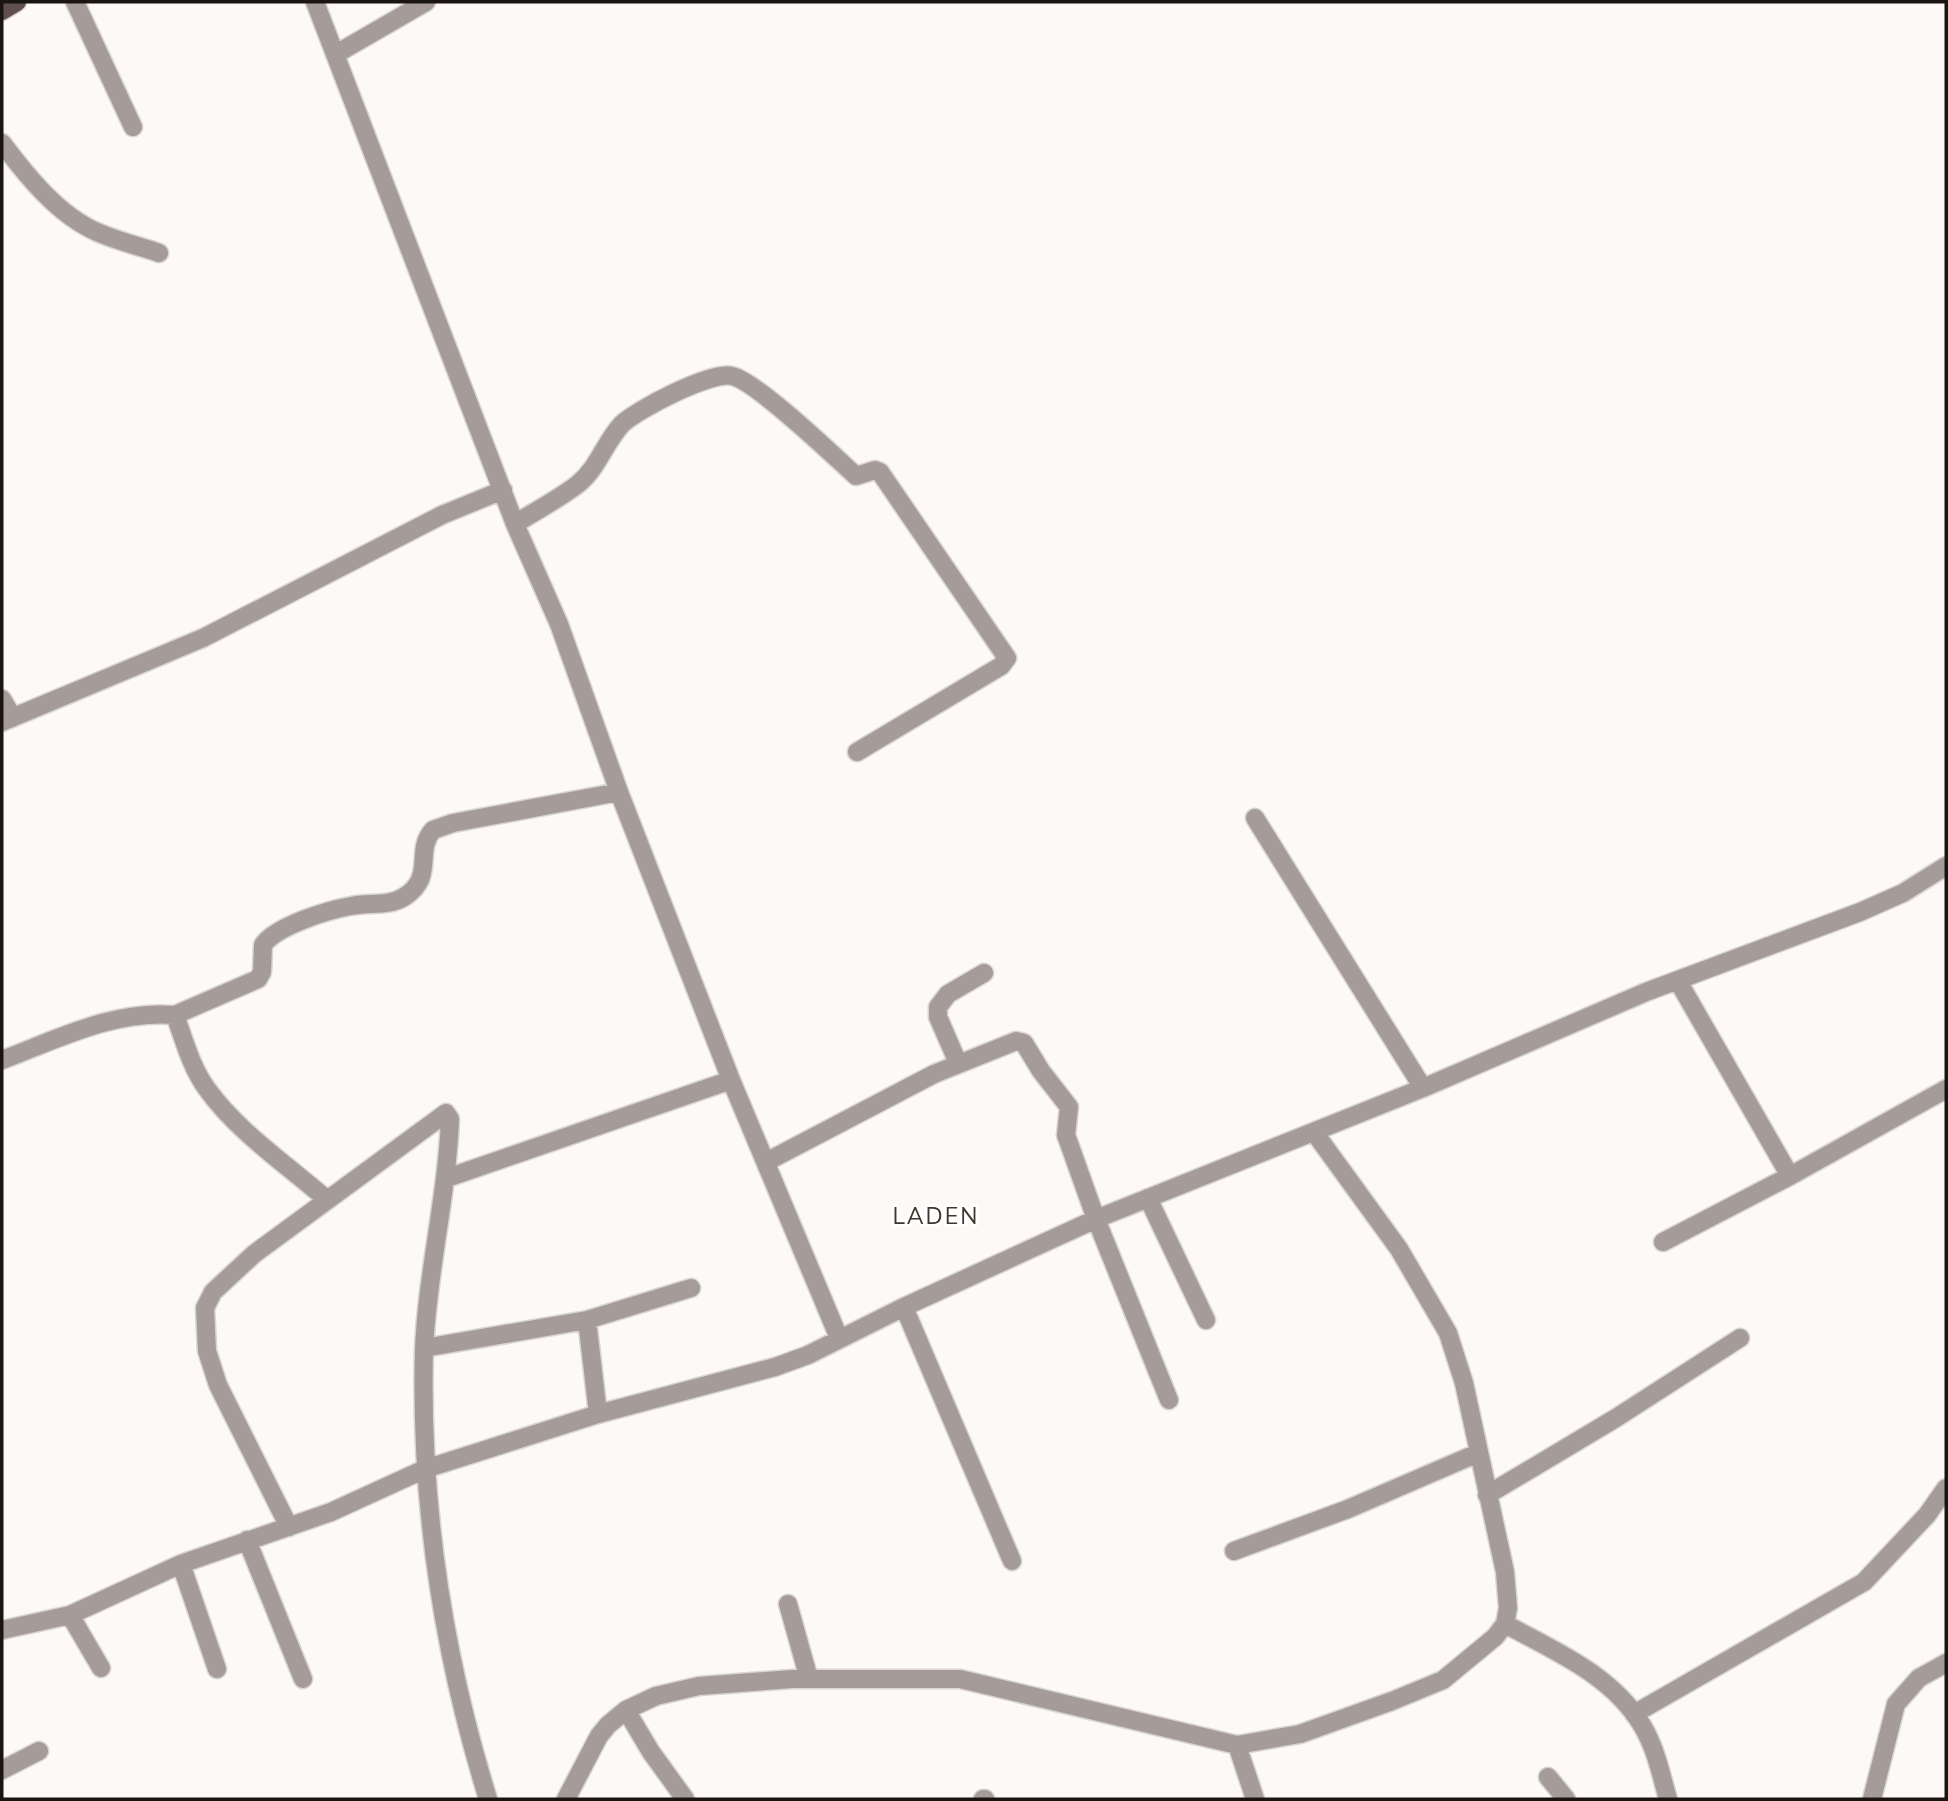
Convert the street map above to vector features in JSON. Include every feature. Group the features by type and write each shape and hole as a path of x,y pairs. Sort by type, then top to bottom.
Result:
{"main road":[{"path":"2,11 16,2"}],"street":[{"path":"75,2 133,127"},
{"path":"315,2 515,524 559,624 619,792 731,1080 838,1338"},
{"path":"336,54 426,2"},
{"path":"2,143 22,170 72,216 96,232 159,253"},
{"path":"515,524 578,484 591,471 618,429 632,417 651,405 717,376 739,378 812,435 856,476 875,470 880,472 1007,659 1001,666 857,752"},
{"path":"2,699 7,719 203,638 442,515 503,490"},
{"path":"2,1060 112,1019 144,1014 175,1015 258,979 262,972 262,945 278,931 349,906 385,904 405,896 422,880 426,842 433,831 453,823 619,792"},
{"path":"1255,818 1423,1088"},
{"path":"2,1630 70,1615 181,1564 331,1513 425,1469 598,1414 775,1367 808,1355 838,1338 1096,1219 1423,1088 1678,981 1860,912 1903,893 1946,867"},
{"path":"958,1063 938,1017 937,1007 948,994 984,973"},
{"path":"1678,981 1790,1177"},
{"path":"175,1015 207,1089 227,1113 326,1199"},
{"path":"766,1161 958,1063 1016,1041 1027,1045 1041,1071 1069,1107 1066,1135 1096,1219 1169,1400"},
{"path":"447,1178 731,1080"},
{"path":"1663,1242 1790,1177 1946,1089"},
{"path":"289,1527 218,1385 207,1351 205,1308 212,1292 246,1262 326,1199 445,1113 450,1119 447,1178 424,1348 425,1469 436,1573 453,1666 488,1799"},
{"path":"566,1799 599,1736 626,1710 656,1696 699,1686 810,1679 960,1679 1237,1745 1300,1734 1443,1679 1488,1643 1505,1624 1508,1608 1505,1573 1464,1383 1448,1333 1399,1249 1314,1132"},
{"path":"1148,1198 1206,1320"},
{"path":"424,1348 587,1320 691,1288"},
{"path":"904,1307 1012,1561"},
{"path":"587,1320 598,1414"},
{"path":"1487,1495 1616,1418 1740,1338"},
{"path":"1234,1551 1348,1509 1478,1453"},
{"path":"1634,1714 1864,1582 1927,1516 1946,1488"},
{"path":"247,1540 303,1679"},
{"path":"181,1564 217,1669"},
{"path":"788,1604 810,1679"},
{"path":"70,1615 101,1668"},
{"path":"1505,1624 1590,1671 1634,1714 1657,1761 1668,1799"},
{"path":"1872,1799 1896,1704 1919,1678 1946,1663"},
{"path":"626,1710 651,1752 685,1799"},
{"path":"1237,1745 1255,1799"},
{"path":"2,1770 39,1751"},
{"path":"1548,1777 1566,1799"}],"district":[{"name":"LADEN","path":"936,1216"}]}
